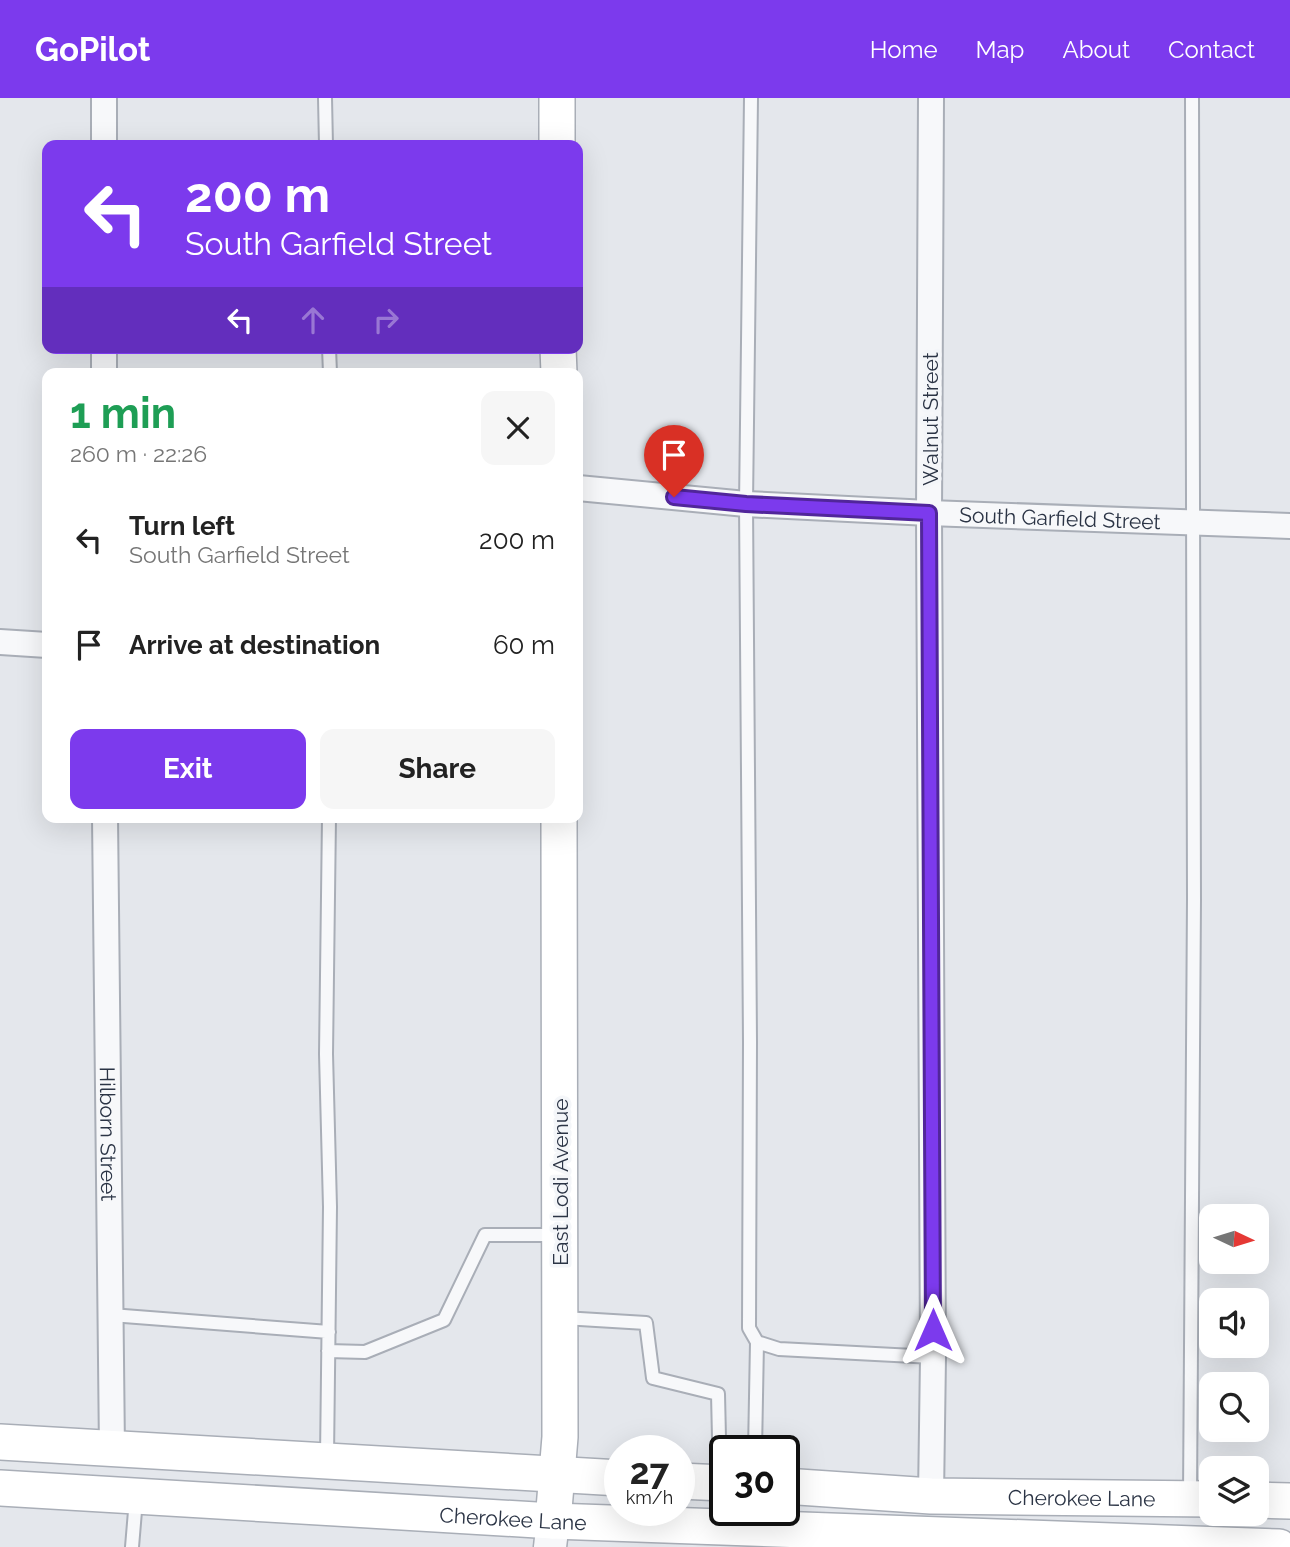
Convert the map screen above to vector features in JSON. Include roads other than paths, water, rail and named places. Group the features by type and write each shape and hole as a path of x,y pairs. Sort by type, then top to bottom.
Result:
{"main road":[{"path":"556,98 557,140"},
{"name":"East Lodi Avenue","path":"552,1534 558,1476 560,1318 559,823"},
{"path":"0,1442 604,1477"},
{"name":"Cherokee Lane","path":"800,1487 931,1496 1199,1499"},
{"name":"Cherokee Lane","path":"0,1488 136,1495 552,1534 708,1532 795,1539 1279,1547"},
{"path":"1269,1500 1290,1501"}],"street":[{"path":"104,98 104,140"},
{"name":"Walnut Street","path":"931,98 931,1496"},
{"name":"South Garfield Street","path":"583,488 746,504 1290,526"},
{"path":"0,642 42,645"},
{"name":"Hilborn Street","path":"105,823 112,1450"}],"lane":[{"path":"325,98 326,140"},
{"path":"751,98 746,504 749,1328 757,1342 755,1435"},
{"path":"1192,98 1192,522 1201,1456"},
{"path":"327,1462 330,1207 326,1040 329,823"},
{"path":"328,1351 365,1352 444,1320 485,1235 560,1236"},
{"path":"111,1315 328,1332"},
{"path":"560,1318 646,1323 653,1378 718,1394 720,1435"},
{"path":"757,1342 779,1349 933,1357"},
{"path":"132,1547 136,1495"}]}
